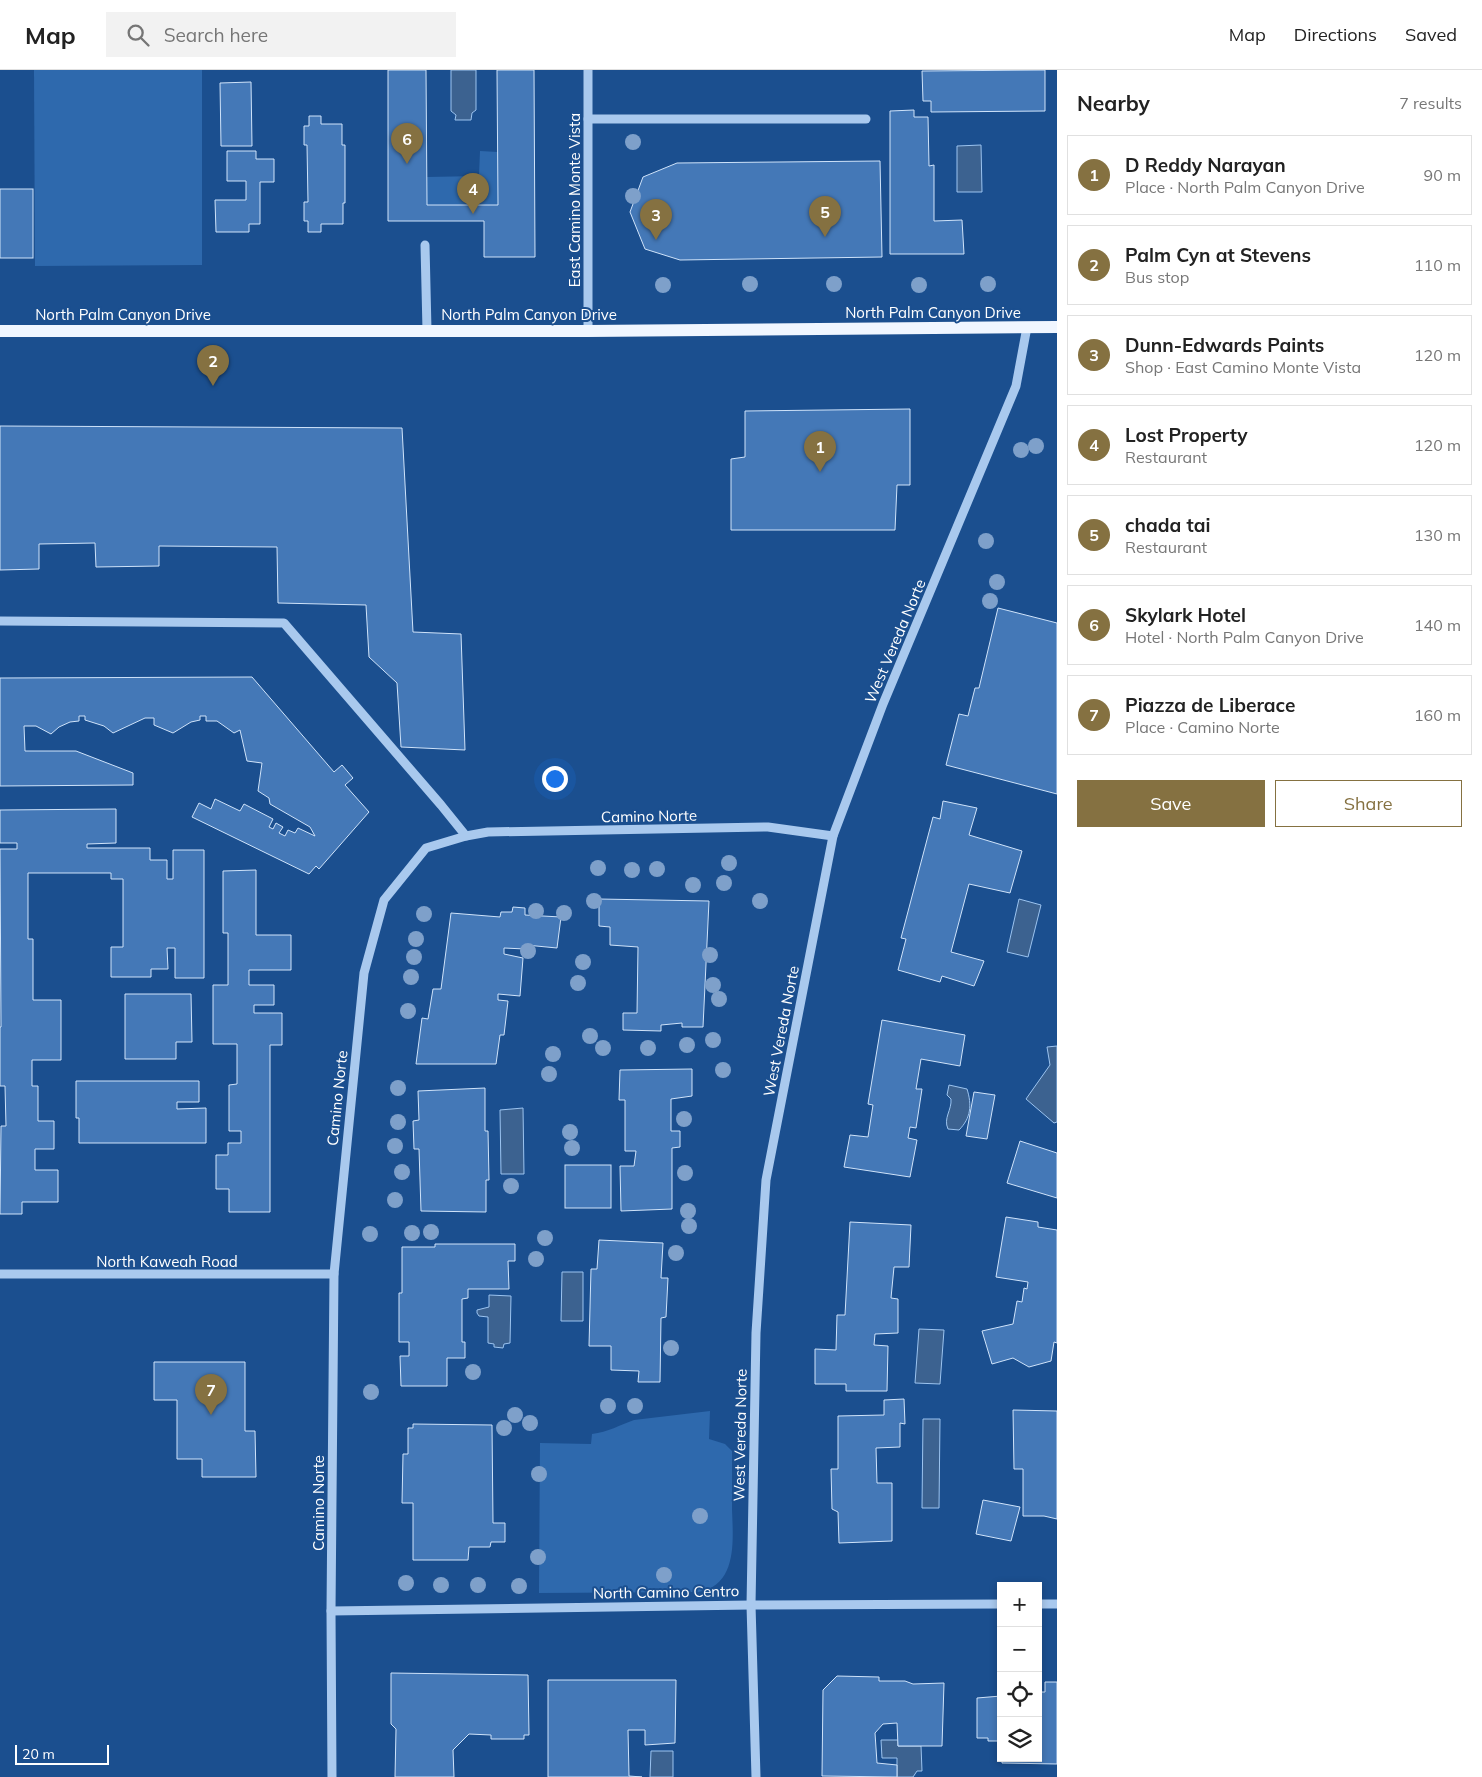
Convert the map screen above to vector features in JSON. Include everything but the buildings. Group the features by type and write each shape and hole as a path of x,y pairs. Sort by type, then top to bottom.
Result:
{"main road":[{"name":"North Palm Canyon Drive","path":"0,331 588,331 1057,327"}],"street":[{"name":"East Camino Monte Vista","path":"588,70 588,331"},
{"path":"588,119 866,119"},
{"path":"425,245 427,330"},
{"name":"West Vereda Norte","path":"756,1777 751,1605 756,1333 766,1180 833,836 882,704 933,588 1016,386 1027,327"},
{"path":"0,621 284,623 466,836"},
{"name":"Camino Norte","path":"332,1777 331,1611 334,1274 364,973 384,900 426,848 466,836 488,832 768,827 833,836"},
{"name":"North Kaweah Road","path":"0,1274 334,1274"},
{"name":"North Camino Centro","path":"331,1611 751,1605 997,1604"},
{"path":"1042,1604 1057,1604"}],"shaded area":[{"path":"34,70 202,70 202,265 35,266"},
{"path":"451,70 476,70 476,110 472,113 471,120 455,120 456,115 451,111"},
{"path":"981,145 982,192 957,192 957,146"},
{"path":"480,151 498,152 498,205 427,205 427,177 479,176"},
{"path":"1019,899 1041,905 1028,957 1007,952"},
{"path":"1057,1046 1057,1122 1054,1123 1026,1099 1050,1065 1047,1047"},
{"path":"949,1085 967,1089 969,1095 970,1106 968,1116 959,1130 948,1129 946,1121 951,1103 951,1099 947,1095"},
{"path":"523,1108 524,1174 501,1174 500,1110"},
{"path":"562,1272 583,1272 583,1321 561,1321"},
{"path":"489,1295 511,1296 510,1343 504,1344 503,1348 494,1347 494,1344 488,1343 488,1317 479,1316 477,1313 477,1310 489,1307"},
{"path":"919,1329 944,1330 940,1384 915,1383"},
{"path":"710,1411 709,1439 725,1444 732,1451 732,1547 727,1571 720,1580 711,1588 698,1592 539,1593 540,1443 591,1444 592,1434 609,1430 634,1420"},
{"path":"923,1419 940,1419 939,1508 922,1508"},
{"path":"881,1740 898,1740 898,1746 921,1746 922,1771 917,1771 913,1777 897,1777 897,1758 882,1758"},
{"path":"651,1751 673,1751 673,1777 650,1777"}],"place":[{"name":"Skylark Hotel","path":"407,164"},
{"name":"Lost Property","path":"473,214"},
{"name":"chada tai","path":"825,237"},
{"name":"Dunn-Edwards Paints","path":"656,240"},
{"name":"Palm Cyn at Stevens","path":"213,386"},
{"name":"D Reddy Narayan","path":"820,472"},
{"name":"Piazza de Liberace","path":"211,1415"}]}
